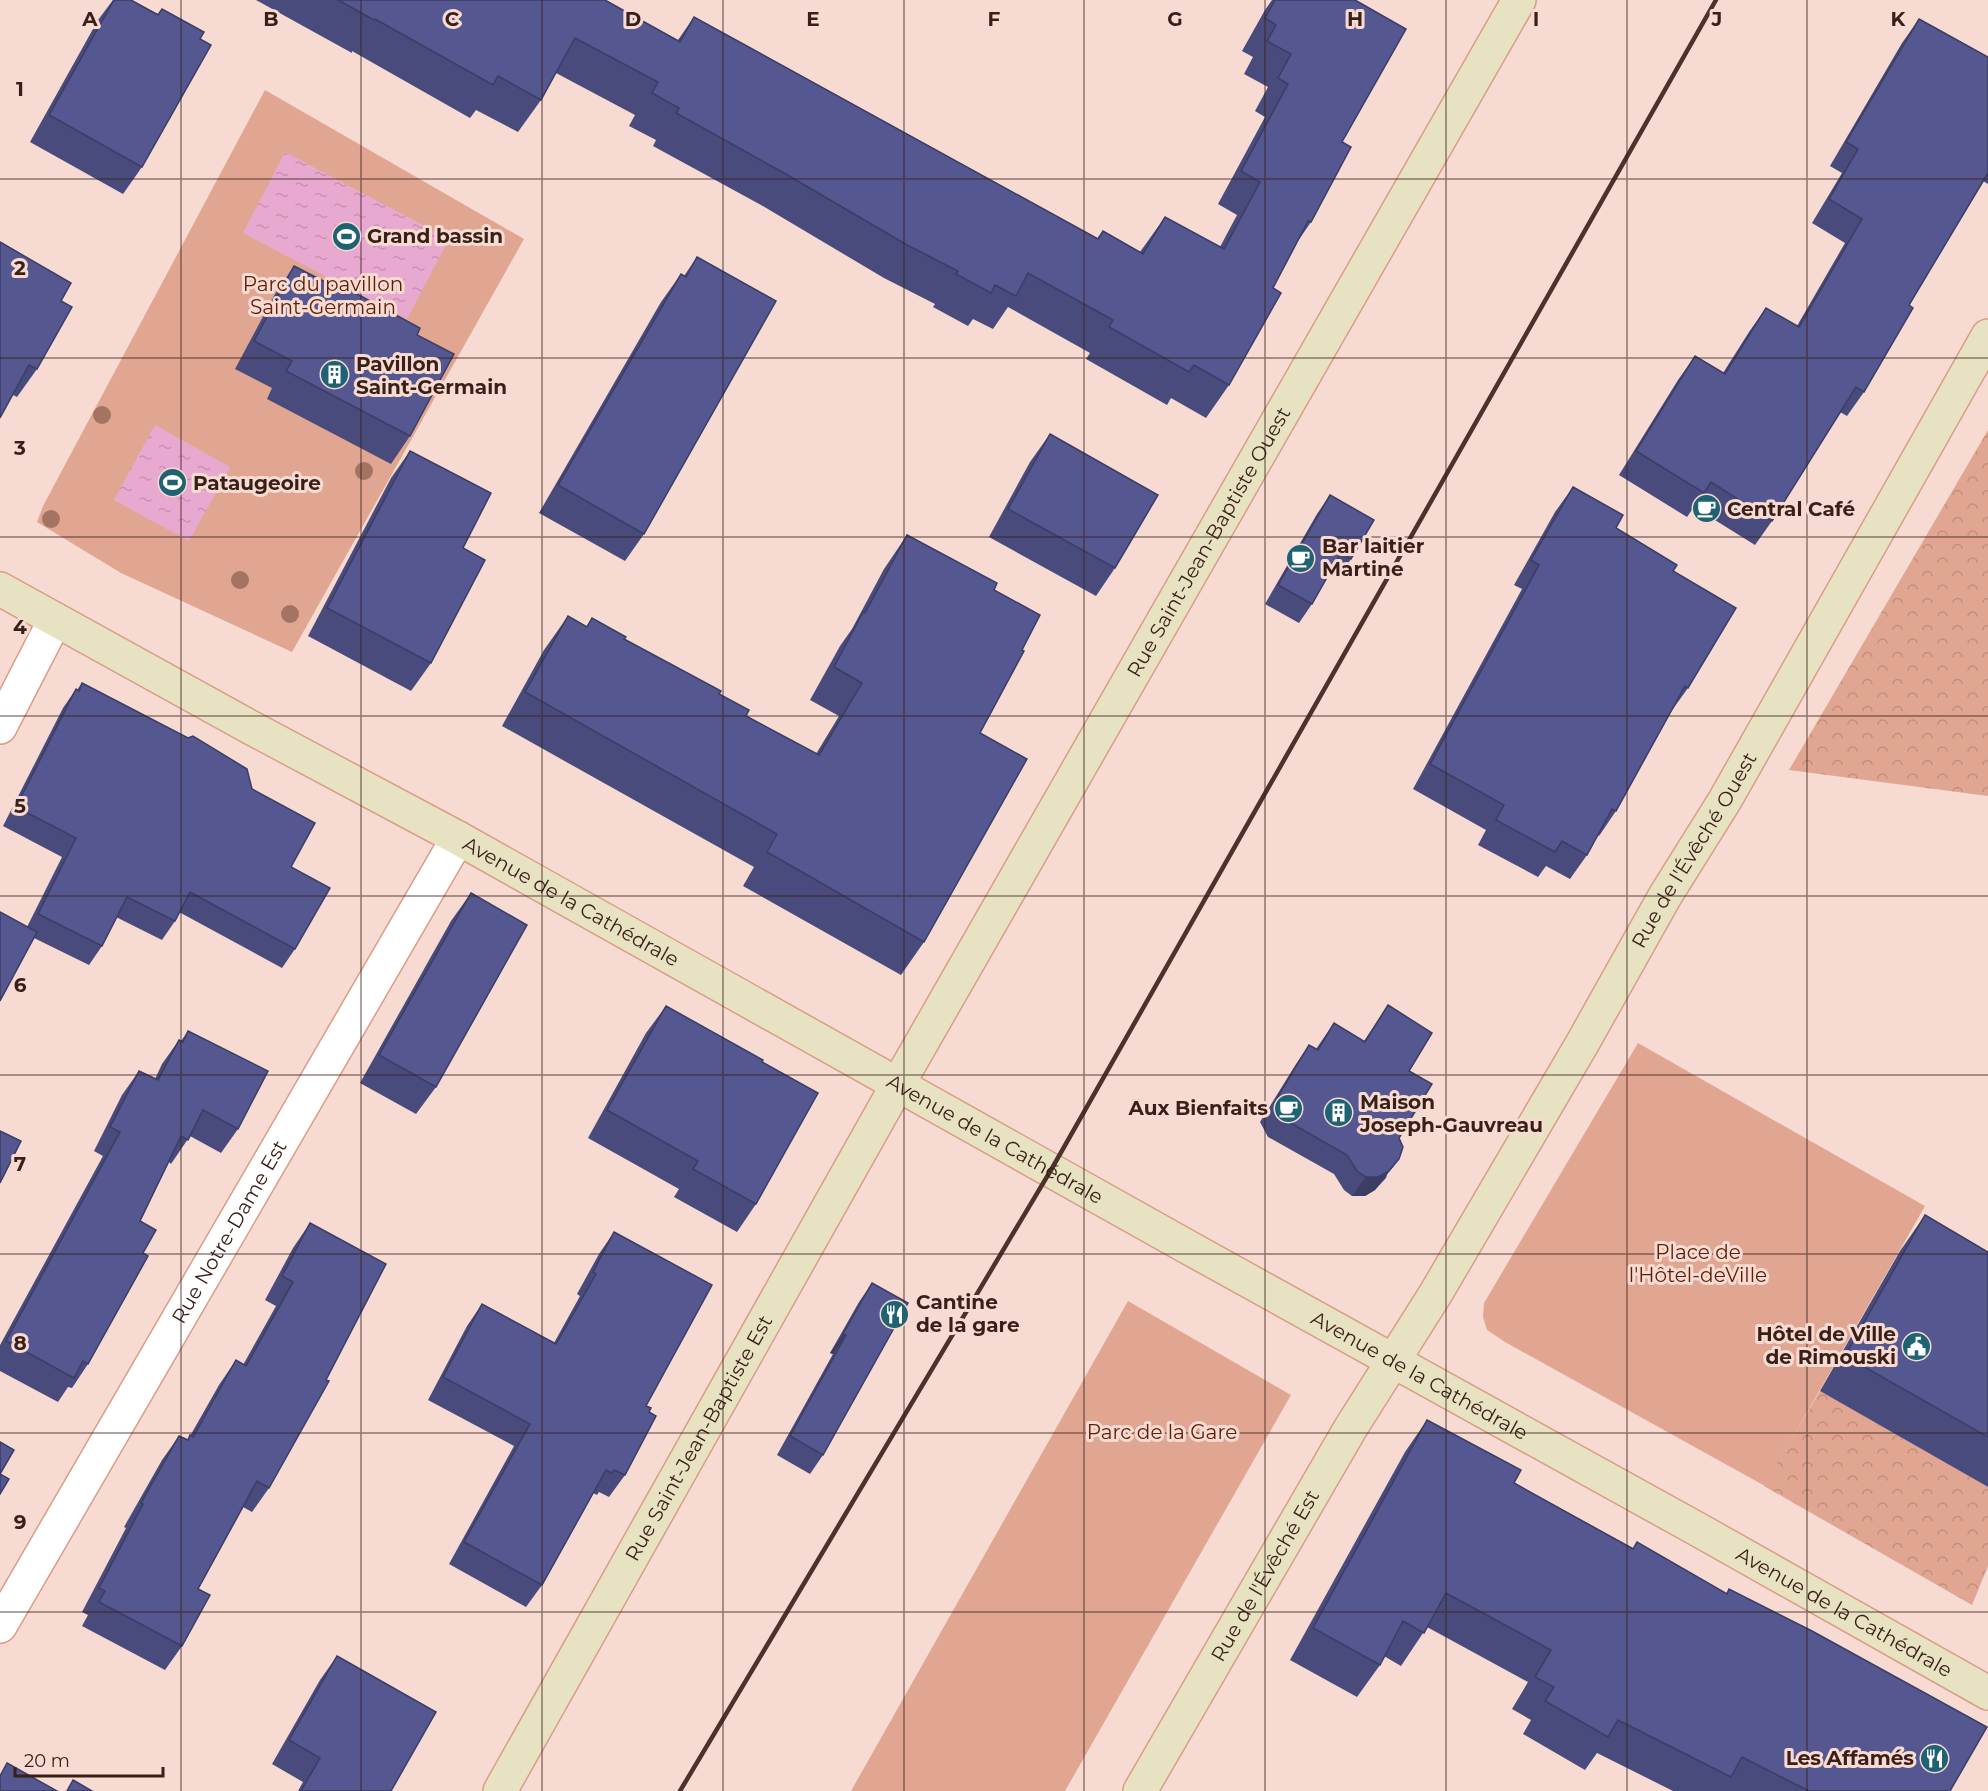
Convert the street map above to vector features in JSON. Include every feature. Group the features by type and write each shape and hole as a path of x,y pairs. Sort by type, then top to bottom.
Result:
{"street":[{"name":"Rue Saint-Jean-Baptiste Ouest","path":"898,1084 1519,0"},
{"name":"Rue de l'Évêché Ouest","path":"1393,1361 1436,1293 1576,1054 1665,896 1725,800 1988,336"},
{"name":"Avenue de la Cathédrale","path":"0,589 458,838 1988,1693"},
{"path":"0,727 55,620"},
{"name":"Rue Notre-Dame Est","path":"0,1626 458,838"},
{"name":"Rue Saint-Jean-Baptiste Est","path":"500,1791 898,1084"},
{"name":"Rue de l'Évêché Est","path":"1140,1791 1350,1429 1393,1361"}],"green space":[{"name":"Parc du pavillon Saint-Germain","path":"265,90 524,239 292,652 121,573 37,522 43,506"},
{"path":"1988,430 1988,796 1789,770"},
{"name":"Place de l'Hôtel-deVille","path":"1638,1043 1925,1206 1765,1486 1505,1342 1487,1330 1483,1317 1484,1303"},
{"name":"Parc de la Gare","path":"1128,1301 1291,1395 1065,1791 851,1791"},
{"path":"1820,1391 1988,1487 1988,1566 1972,1605 1764,1486"}],"water":[{"name":"Grand bassin","path":"285,152 449,239 407,319 243,233"},
{"name":"Pataugeoire","path":"155,425 230,467 189,541 114,500"}],"building":[{"path":"114,0 131,0 158,15 162,9 204,32 200,39 211,45 142,167 49,115"},
{"path":"338,0 605,0 680,42 694,17 1098,239 1103,231 1143,254 1165,217 1224,249 1260,182 1241,171 1288,84 1278,78 1291,54 1267,41 1276,25 1265,18 1275,0 1355,0 1406,29 1342,142 1351,147 1311,222 1308,221 1273,288 1281,293 1229,385 1194,365 1189,372 1109,327 1113,320 1028,273 1016,296 995,285 991,293 956,274 958,271 907,245 676,113 679,108 652,93 658,82 575,38 541,100 498,76 493,85"},
{"path":"1919,19 1988,57 1988,173 1909,305 1913,308 1864,392 1856,387 1772,521 1711,482 1704,493 1636,451 1695,356 1725,374 1766,308 1799,327 1862,219 1829,199 1858,149 1846,142"},
{"path":"0,242 71,283 61,301 72,307 37,369 29,365 0,418"},
{"path":"697,257 776,301 644,534 558,485 681,274 686,277"},
{"name":"Pavillon Saint-Germain","path":"294,266 333,286 335,282 420,328 417,335 454,354 410,436 286,371 292,361 254,341"},
{"path":"1050,434 1158,495 1115,568 1008,509"},
{"path":"410,451 491,493 463,548 485,560 431,663 327,608"},
{"path":"1573,487 1623,515 1616,528 1677,565 1673,571 1736,608 1688,688 1685,686 1616,811 1612,809 1587,855 1562,841 1555,852 1496,820 1504,805 1430,764 1539,565 1531,560"},
{"path":"1330,495 1374,520 1351,559 1341,553 1312,604 1278,585"},
{"path":"907,535 997,583 994,590 1040,615 1022,650 1024,651 980,733 1027,759 924,942 767,852 777,834 525,692 568,616 587,627 592,618 626,637 624,639 721,691 719,694 749,710 746,716 819,755 862,683 834,667"},
{"path":"82,683 188,738 193,736 247,769 252,789 315,823 291,867 330,888 295,949 190,892 175,921 127,897 102,946 38,914 76,838 16,807 76,689 79,691"},
{"path":"471,893 527,925 436,1087 379,1055"},
{"path":"0,912 37,932 0,1001"},
{"name":"Maison Joseph-Gauvreau","path":"1388,1005 1432,1033 1409,1071 1432,1084 1399,1138 1403,1147 1399,1159 1389,1171 1378,1177 1366,1177 1357,1171 1347,1155 1282,1118 1274,1103 1309,1045 1318,1050 1334,1023 1365,1042"},
{"path":"666,1006 818,1093 756,1204 693,1169 698,1161 607,1110"},
{"path":"188,1031 268,1071 238,1129 203,1110 188,1140 181,1136 140,1221 156,1230 143,1253 148,1256 88,1364 83,1361 74,1378 6,1341 120,1132 110,1127 139,1071 158,1080 179,1040 183,1042"},
{"path":"0,1131 21,1141 0,1183"},
{"name":"Hôtel de Ville de Rimouski","path":"1925,1215 1988,1252 1988,1437 1845,1356"},
{"path":"310,1223 386,1264 326,1380 329,1381 269,1488 257,1481 198,1589 210,1595 182,1646 99,1602 105,1591 99,1588 143,1504 141,1503 179,1436 188,1440 190,1435 193,1437 236,1360 246,1366 293,1282 282,1276"},
{"path":"614,1232 712,1285 646,1406 651,1408 649,1412 656,1416 625,1475 614,1470 612,1473 606,1470 542,1585 464,1542 530,1424 443,1377 482,1304 556,1344 596,1274 593,1272"},
{"path":"872,1283 908,1303 823,1455 790,1436"},
{"path":"1427,1420 1521,1470 1514,1483 1633,1549 1637,1542 1727,1594 1729,1589 1812,1631 1987,1727 1950,1791 1809,1791 1742,1757 1731,1777 1618,1720 1608,1737 1545,1701 1554,1687 1535,1677 1551,1650 1446,1593 1424,1633 1403,1621 1380,1665 1313,1628"},
{"path":"0,1442 14,1450 0,1474"},
{"path":"0,1474 9,1479 0,1494"},
{"path":"337,1656 436,1712 391,1791 301,1791 320,1758 289,1740"},
{"path":"7,1763 57,1791 0,1791 0,1776"},
{"path":"73,1780 92,1791 67,1791"}],"railway":[{"path":"680,1791 1051,1170 1716,0"}],"place":[{"name":"Grand bassin","path":"346,236"},
{"name":"Pavillon Saint-Germain","path":"335,375"},
{"name":"Pataugeoire","path":"172,483"},
{"name":"Central Café","path":"1706,509"},
{"name":"Bar laitier Martine","path":"1301,558"},
{"name":"Aux Bienfaits","path":"1289,1108"},
{"name":"Maison Joseph-Gauvreau","path":"1339,1113"},
{"name":"Cantine de la gare","path":"895,1314"},
{"name":"Hôtel de Ville de Rimouski","path":"1917,1346"},
{"name":"Les Affamés","path":"1935,1758"}]}
